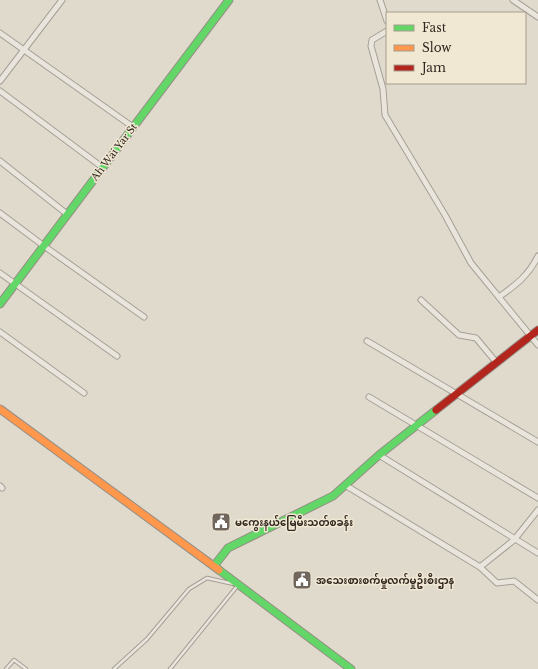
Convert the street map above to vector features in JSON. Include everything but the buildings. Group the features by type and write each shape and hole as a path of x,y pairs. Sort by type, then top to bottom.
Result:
{"street":[{"path":"0,81 62,0"},
{"name":"Ah Wai Yar St","path":"0,304 229,0"},
{"path":"380,0 386,18"},
{"path":"513,0 538,17"},
{"path":"0,32 133,127"},
{"path":"386,32 372,40 371,46 383,89 385,115 445,214 471,263 538,345"},
{"path":"0,91 102,167"},
{"path":"0,161 68,214"},
{"path":"0,213 144,317"},
{"path":"499,297 518,284 533,267 538,256"},
{"path":"0,273 117,356"},
{"path":"420,300 459,335 476,338 496,362"},
{"path":"214,566 228,548 333,496 379,455 538,330"},
{"path":"0,332 84,393"},
{"path":"367,341 538,442"},
{"path":"369,397 538,498"},
{"path":"0,409 239,584 351,669"},
{"path":"379,455 514,540 538,553"},
{"path":"345,485 480,567 497,583 514,581 538,600"},
{"path":"480,567 514,540 538,510"}],"lane":[{"path":"114,669 147,639 189,589 207,578 226,583 239,584"},
{"path":"170,669 239,584"},
{"path":"6,669 14,660 26,669"}],"traffic: fast":[{"path":"0,304 229,0"},
{"path":"214,566 228,548 333,496 379,455 436,410"},
{"path":"219,570 351,669"}],"traffic: slow":[{"path":"0,409 219,570"}],"traffic: jam":[{"path":"436,410 538,330"}],"place":[{"name":"မကွေးနယ်မြေမီးသတ်စခန်း","path":"221,522"},
{"name":"အသေးစားစက်မှုလက်မှုဦးစီးဌာန","path":"302,580"}]}
